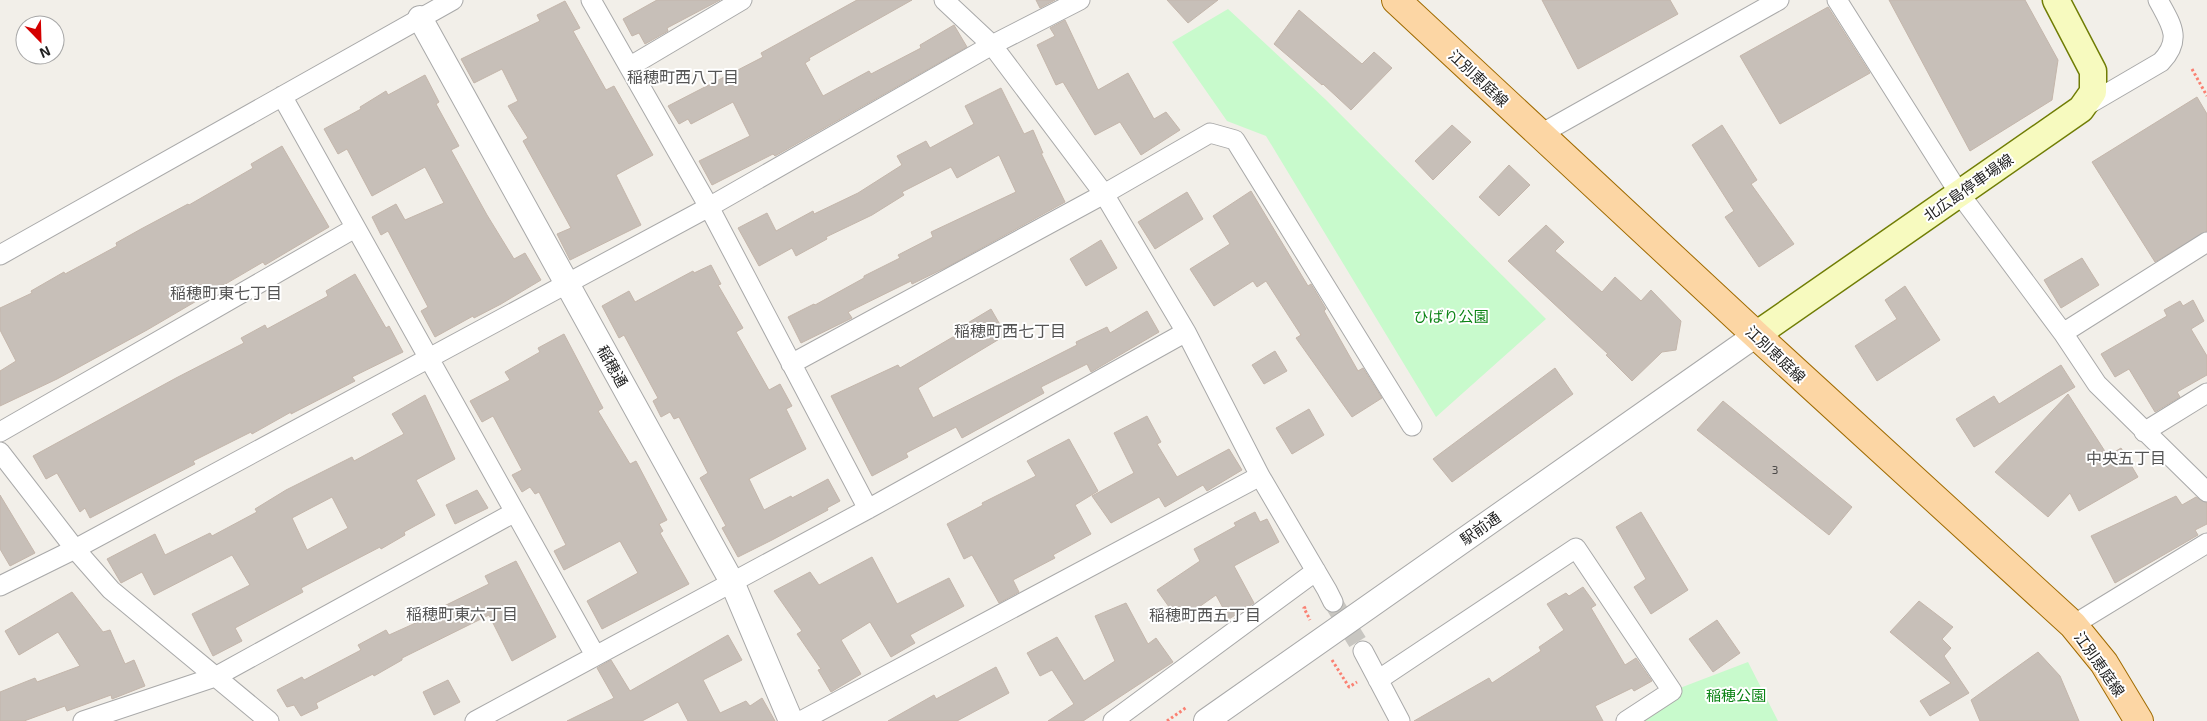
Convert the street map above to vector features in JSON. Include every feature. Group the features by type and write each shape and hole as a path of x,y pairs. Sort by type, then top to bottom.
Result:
{"main road":[{"name":"江別恵庭線","path":"1396,0 1756,336 2073,625 2104,663 2139,721"},
{"name":"北広島停車場線","path":"1756,336 2080,109 2093,92 2093,71 2056,0"}],"street":[{"path":"0,256 453,0"},
{"path":"591,0 709,207 868,509"},
{"path":"629,67 742,0"},
{"path":"944,0 992,46 1104,194 1186,332 1260,476 1333,602"},
{"path":"0,586 75,549 709,207 992,46 1080,0"},
{"path":"1539,135 1778,0"},
{"path":"1837,0 1959,193 2063,333 2097,384 2207,492"},
{"path":"2080,109 2161,62 2168,54 2174,42 2173,29 2158,0"},
{"name":"稲穂通","path":"420,18 732,582 791,721"},
{"path":"282,96 595,655"},
{"path":"792,364 1104,194 1210,133 1235,140 1412,426"},
{"path":"0,432 355,228"},
{"path":"2063,333 2207,242"},
{"path":"475,721 868,509 1186,332"},
{"name":"駅前通","path":"1206,721 1756,336"},
{"path":"2144,432 2207,393"},
{"path":"0,452 75,549 111,590 269,721"},
{"path":"801,721 1260,476"},
{"path":"83,721 215,677 514,512"},
{"path":"2073,625 2207,543"},
{"path":"1378,680 1576,548 1672,691 1626,721"},
{"path":"1113,721 1316,570"},
{"path":"1363,651 1400,721"}],"path":[{"path":"2192,68 2207,96"}],"green space":[{"name":"ひばり公園","path":"1228,9 1325,99 1546,319 1436,417 1266,136 1227,121 1172,42"},
{"name":"稲穂公園","path":"1748,662 1778,721 1626,721 1672,691"}],"building":[{"path":"657,0 720,0 667,28 668,31 645,44 639,33 632,36 623,19"},
{"path":"857,0 912,0 809,58 810,60 805,63 823,96 869,71 871,74 921,48 920,45 954,25 967,47 775,156 773,154 712,185 699,161 750,136 733,102 691,124 688,119 679,124 668,106 763,57 761,53"},
{"path":"1036,0 1055,0 1040,8"},
{"path":"1167,0 1218,0 1188,23"},
{"path":"1542,0 1670,0 1678,14 1578,69"},
{"path":"1889,0 2025,0 2058,60 2052,100 1970,151"},
{"path":"565,1 580,28 573,31 606,90 614,86 653,155 616,175 641,225 570,260 557,234 571,228 523,141 528,138 508,106 518,101 502,69 474,83 461,59 540,21 537,15"},
{"path":"1828,7 1870,73 1780,124 1740,56"},
{"path":"1299,10 1362,64 1374,52 1392,68 1351,110 1323,84 1274,44"},
{"path":"1065,20 1098,90 1128,73 1154,119 1166,112 1180,130 1141,155 1120,122 1095,135 1063,82 1056,85 1037,45 1055,36 1050,28"},
{"path":"425,75 439,102 436,104 459,146 451,150 487,215 514,259 525,253 541,280 501,304 474,318 473,316 435,337 421,311 428,307 388,231 381,235 372,217 396,204 405,220 444,203 425,167 372,196 347,149 338,154 324,129 361,109 360,107 386,91 388,95"},
{"path":"1001,88 1024,134 1033,130 1043,153 1041,153 1065,202 949,266 912,284 911,281 848,312 852,318 801,343 788,317 815,305 864,278 864,276 900,258 898,255 933,237 931,232 1016,192 999,155 957,178 951,167 902,192 904,195 872,215 826,237 827,239 796,256 792,248 759,266 738,228 767,213 776,231 813,211 814,214 858,193 902,165 897,156 926,141 930,148 974,124 965,106"},
{"path":"2197,97 2207,114 2207,231 2155,262 2092,162"},
{"path":"1452,125 1471,142 1433,180 1415,161"},
{"path":"1722,125 1757,180 1751,184 1794,244 1759,267 1725,217 1734,211 1692,145"},
{"path":"282,146 329,227 265,265 263,262 147,330 57,379 0,406 0,371 16,361 0,330 0,308 32,293 31,291 64,272 65,274 117,246 116,243 141,229 189,205 253,168 251,164"},
{"path":"1509,165 1530,185 1499,216 1479,197"},
{"path":"1251,191 1308,286 1311,284 1326,309 1324,311 1358,371 1363,368 1382,398 1352,417 1296,338 1301,335 1266,281 1257,287 1253,281 1214,306 1190,269 1230,244 1213,216"},
{"path":"1187,192 1203,219 1155,249 1138,222"},
{"path":"1546,225 1564,242 1555,251 1602,292 1615,277 1641,301 1651,290 1681,321 1676,350 1662,352 1632,381 1606,355 1608,354 1508,261"},
{"path":"1101,240 1117,268 1086,286 1070,259"},
{"path":"2082,258 2099,285 2061,308 2044,280"},
{"path":"711,265 721,284 718,285 743,328 736,332 769,390 780,384 792,406 786,409 806,449 749,479 764,510 828,479 840,501 827,508 828,510 738,557 722,528 726,526 700,478 708,473 679,417 674,419 670,412 661,417 653,401 658,398 624,335 619,338 602,306 629,291 635,302 693,271 694,273"},
{"path":"355,274 386,328 389,326 403,352 352,377 355,381 291,414 291,412 252,434 251,432 193,461 195,464 90,518 85,508 80,512 57,473 46,479 33,456 244,343 241,338 265,325 267,329 328,296 326,291"},
{"path":"1905,286 1940,340 1877,381 1855,346 1897,319 1885,300"},
{"path":"2193,300 2204,321 2191,329 2207,356 2207,375 2177,392 2180,397 2155,412 2129,369 2115,377 2101,354 2167,316 2164,310 2180,301 2183,306"},
{"path":"991,309 1006,335 918,388 933,418 1077,345 1076,342 1107,327 1110,333 1147,311 1159,332 1091,372 1087,364 1041,387 1044,393 962,438 956,427 906,453 908,457 872,476 831,396 898,365 900,368 958,334 956,330"},
{"path":"564,334 603,408 598,411 630,464 636,461 667,520 659,524 663,531 660,533 689,584 602,629 587,601 638,573 620,541 564,570 554,551 566,545 539,492 535,494 530,487 522,492 512,475 522,470 493,416 482,422 470,401 510,380 505,372 540,352 538,348"},
{"path":"1275,351 1287,371 1264,384 1252,365"},
{"path":"2061,365 2075,387 1974,447 1956,419 1994,396 1999,404"},
{"path":"1555,368 1573,394 1452,482 1433,459"},
{"path":"2068,394 2108,456 2121,448 2138,477 2079,511 2070,493 2048,517 1995,472"},
{"path":"425,395 455,459 416,480 435,515 404,532 405,535 381,549 380,547 301,588 303,592 235,628 242,641 213,656 192,614 250,585 232,555 154,595 142,572 121,583 107,559 155,534 165,555 210,533 212,536 257,512 255,509 286,490 352,457 354,461 404,434 392,414","holes":["332,497 348,528 307,550 292,518"]},
{"path":"1723,401 1852,507 1829,535 1697,430"},
{"path":"1309,409 1324,435 1292,454 1276,428"},
{"path":"1147,416 1161,442 1157,444 1177,477 1229,449 1242,470 1207,491 1203,485 1165,507 1159,497 1111,523 1092,496 1134,473 1114,433"},
{"path":"1069,439 1098,491 1075,505 1091,534 1053,555 1055,558 1013,580 1019,592 999,603 972,555 964,559 947,524 983,505 982,503 1036,476 1027,461"},
{"path":"477,490 488,508 455,524 446,505"},
{"path":"0,495 35,553 10,566 0,549"},
{"path":"2176,496 2182,505 2196,497 2207,503 2207,524 2195,530 2198,535 2115,583 2091,536"},
{"path":"1255,512 1260,522 1267,519 1279,542 1234,566 1254,603 1229,619 1216,595 1179,621 1157,590 1200,561 1194,549 1236,526 1234,523"},
{"path":"1641,512 1688,590 1651,614 1634,587 1646,579 1616,527"},
{"path":"872,557 897,604 949,578 964,606 910,635 915,643 891,657 870,622 841,640 861,674 831,692 818,670 821,669 797,634 802,631 774,591 810,572 819,585"},
{"path":"516,561 556,637 512,661 489,615 402,658 402,660 374,676 373,674 316,703 318,708 301,716 294,705 287,707 277,690 302,677 304,680 361,650 358,645 386,630 389,635 440,612 438,609 489,584 485,576"},
{"path":"1583,587 1596,605 1591,608 1625,665 1636,658 1652,681 1634,691 1632,688 1595,706 1603,721 1414,721 1489,678 1492,683 1541,651 1539,647 1564,630 1547,604 1566,593 1569,596"},
{"path":"72,592 103,632 110,630 125,664 134,660 145,686 112,699 111,695 67,711 65,706 24,721 0,721 0,692 35,678 37,682 80,666 58,632 19,655 5,631"},
{"path":"1919,601 1953,627 1942,639 1951,648 1944,656 1969,693 1930,716 1920,701 1951,683 1890,632"},
{"path":"1126,603 1148,644 1156,638 1173,662 1083,721 1048,721 1074,704 1052,670 1040,676 1027,653 1057,637 1084,681 1115,661 1095,616"},
{"path":"1717,620 1740,653 1713,672 1689,639"},
{"path":"728,635 742,660 703,680 720,713 746,701 750,706 762,698 775,721 688,721 678,702 642,721 567,721 614,698 597,668 611,660 630,691"},
{"path":"2038,652 2060,676 2079,721 1980,721 1971,700"},
{"path":"996,667 1009,693 957,721 888,721 934,695 936,699"},
{"path":"448,680 460,702 434,715 423,692"}],"tunnel":[{"path":"1333,602 1363,651"}],"district":[{"name":"稲穂町西八丁目","path":"683,76"},
{"name":"稲穂町東七丁目","path":"226,292"},
{"name":"稲穂町西七丁目","path":"1010,330"},
{"name":"中央五丁目","path":"2126,457"},
{"name":"稲穂町東六丁目","path":"462,613"},
{"name":"稲穂町西五丁目","path":"1205,614"}]}
